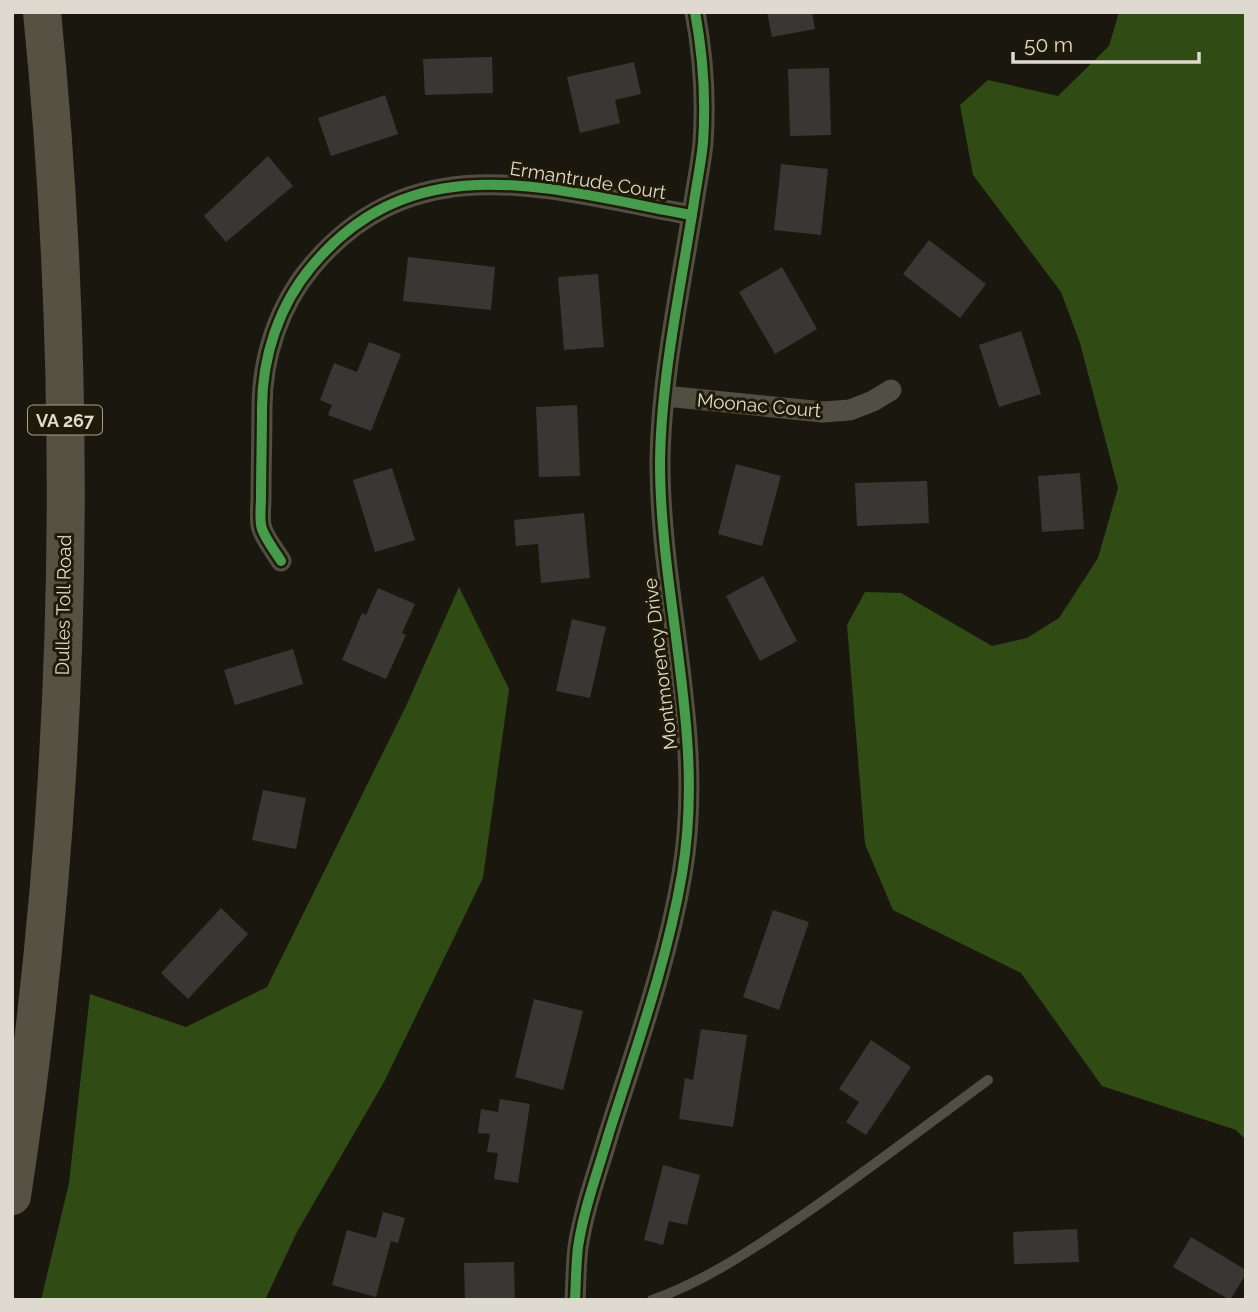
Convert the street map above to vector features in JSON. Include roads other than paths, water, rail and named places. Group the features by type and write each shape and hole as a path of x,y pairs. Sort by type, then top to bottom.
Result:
{"highway":[{"name":"Dulles Toll Road","path":"12,1196 46,920 64,622 62,323 54,148 42,12"}],"street":[{"name":"Montmorency Drive","path":"575,1300 578,1248 588,1199 671,934 683,871 688,820 688,736 683,676 669,594 662,527 660,460 665,396 703,143 704,90 695,12"},
{"name":"Ermantrude Court","path":"281,561 261,527 262,390 266,360 282,314 303,277 328,247 363,219 397,201 432,189 462,184 509,184 692,215"},
{"name":"Moonac Court","path":"665,396 823,412 850,410 891,390"}],"lane":[{"path":"652,1300 681,1290 733,1261 828,1198 988,1080"}]}
